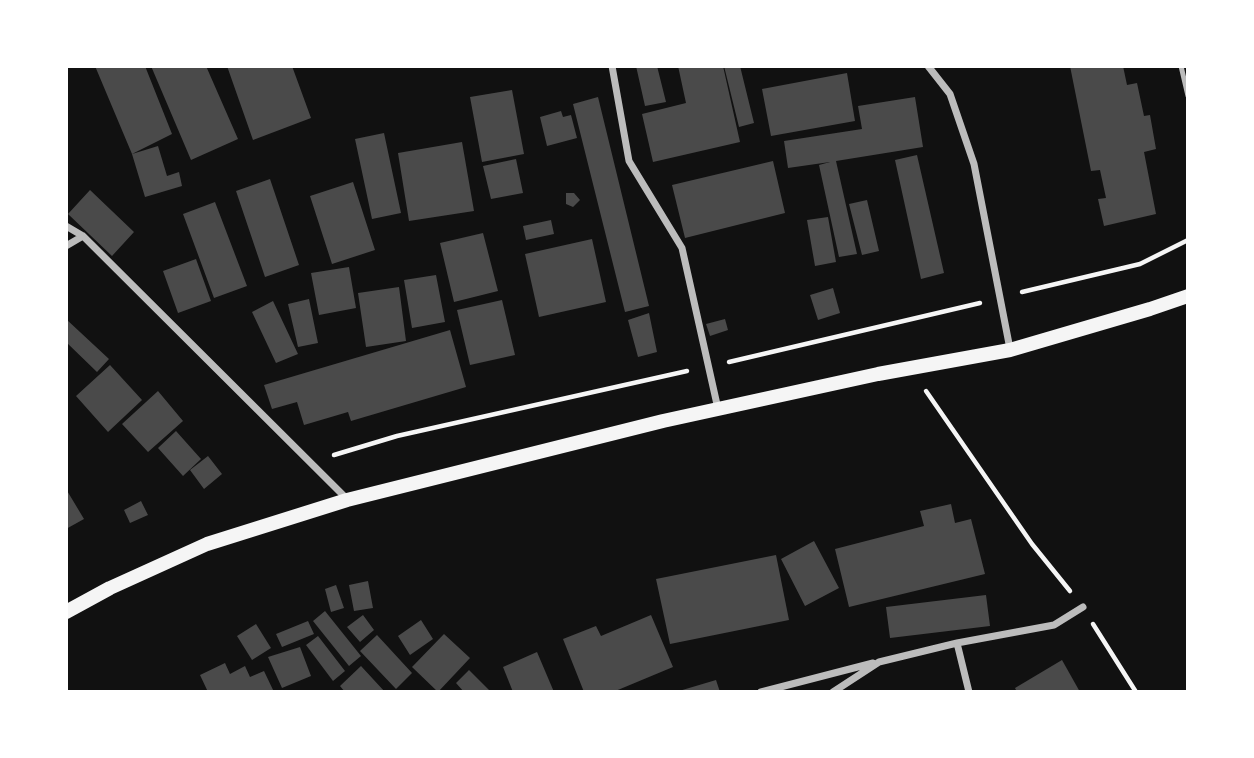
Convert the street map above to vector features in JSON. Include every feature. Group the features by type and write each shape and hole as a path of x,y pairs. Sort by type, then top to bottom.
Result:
{"main road":[{"path":"66,612 110,588 207,544 347,500 718,409 878,374 1010,350 1188,296"}],"street":[{"path":"612,66 629,161 682,248 718,409"},
{"path":"928,66 950,94 974,164 1010,350"},
{"path":"66,226 83,236 347,500"},
{"path":"66,246 83,236"},
{"path":"761,691 957,643 1054,625 1083,607"},
{"path":"957,643 969,691"},
{"path":"834,691 878,662"}],"lane":[{"path":"1181,66 1188,96"}],"path":[{"path":"310,463 397,436 709,366 1139,264 1188,240"},
{"path":"919,381 1032,544 1083,607 1136,691"}],"building":[{"path":"95,66 145,66 172,134 132,154"},
{"path":"151,66 206,66 238,139 191,160"},
{"path":"227,66 292,66 311,118 253,140"},
{"path":"636,66 657,66 666,102 645,106"},
{"path":"678,66 723,66 740,142 653,162 642,114 686,103"},
{"path":"724,66 740,66 754,123 739,127"},
{"path":"1070,66 1123,66 1127,85 1137,83 1144,116 1150,115 1156,149 1144,152 1156,214 1104,226 1098,199 1106,198 1100,170 1091,171"},
{"path":"847,73 855,121 771,136 762,89"},
{"path":"512,90 524,154 482,162 470,97"},
{"path":"598,97 649,306 625,312 573,104"},
{"path":"915,97 923,147 836,161 857,254 839,257 819,165 830,162 788,168 784,141 862,129 858,106"},
{"path":"561,111 563,117 571,115 577,138 547,146 540,117"},
{"path":"384,133 401,213 372,219 355,139"},
{"path":"462,142 474,211 409,221 398,153"},
{"path":"158,146 167,176 179,172 182,186 145,197 132,154"},
{"path":"917,155 944,273 921,279 895,160"},
{"path":"516,159 523,193 491,199 483,166"},
{"path":"773,161 785,213 685,238 672,185"},
{"path":"270,179 299,265 265,277 236,191"},
{"path":"353,182 375,250 332,264 310,196"},
{"path":"90,190 134,232 112,256 68,214"},
{"path":"566,193 574,193 580,200 573,207 566,204"},
{"path":"867,200 879,251 862,255 849,204"},
{"path":"215,202 247,286 214,298 183,214"},
{"path":"828,217 836,262 815,266 807,220"},
{"path":"551,220 554,234 526,240 523,226"},
{"path":"483,233 498,291 454,302 440,243"},
{"path":"592,239 606,302 539,317 525,254"},
{"path":"196,259 211,301 178,313 163,271"},
{"path":"349,267 356,308 319,315 311,273"},
{"path":"436,275 445,322 412,328 404,280"},
{"path":"399,287 406,341 366,347 358,293"},
{"path":"833,288 840,313 818,320 810,295"},
{"path":"309,299 318,343 298,347 288,304"},
{"path":"502,300 515,355 470,365 457,310"},
{"path":"273,301 298,354 276,363 252,312"},
{"path":"649,313 657,352 638,357 628,320"},
{"path":"66,319 109,359 97,372 66,342"},
{"path":"725,319 728,330 710,336 706,324"},
{"path":"450,330 466,387 351,421 348,412 304,425 297,402 272,409 264,385"},
{"path":"110,365 142,400 108,432 76,396"},
{"path":"158,391 183,421 148,452 122,424"},
{"path":"176,431 201,459 183,476 158,448"},
{"path":"208,456 222,474 204,489 190,470"},
{"path":"66,489 84,519 66,529"},
{"path":"141,501 148,515 130,523 124,510"},
{"path":"951,504 955,523 971,519 985,574 849,607 835,549 924,526 920,511"},
{"path":"814,541 839,588 805,606 781,559"},
{"path":"776,555 789,620 670,644 656,579"},
{"path":"368,581 373,608 354,611 349,585"},
{"path":"336,585 344,608 331,612 325,589"},
{"path":"986,595 990,626 890,638 886,607"},
{"path":"325,611 361,656 349,666 313,621"},
{"path":"363,615 374,630 360,642 347,627"},
{"path":"651,615 673,667 613,692 584,692 563,639 596,626 601,636"},
{"path":"421,620 433,639 410,655 398,636"},
{"path":"308,621 314,634 282,647 276,634"},
{"path":"256,624 271,648 252,660 237,636"},
{"path":"444,634 470,658 438,692 412,667"},
{"path":"377,635 412,673 396,689 360,651"},
{"path":"318,636 345,671 333,681 306,645"},
{"path":"300,647 311,676 282,688 268,657"},
{"path":"537,652 554,692 513,692 503,667"},
{"path":"1062,660 1080,692 1017,692 1015,688"},
{"path":"225,663 230,674 245,666 250,677 264,671 274,692 208,692 200,675"},
{"path":"361,666 385,692 345,692 340,686"},
{"path":"469,670 491,692 464,692 456,683"},
{"path":"716,680 720,692 679,692 679,691"}]}
